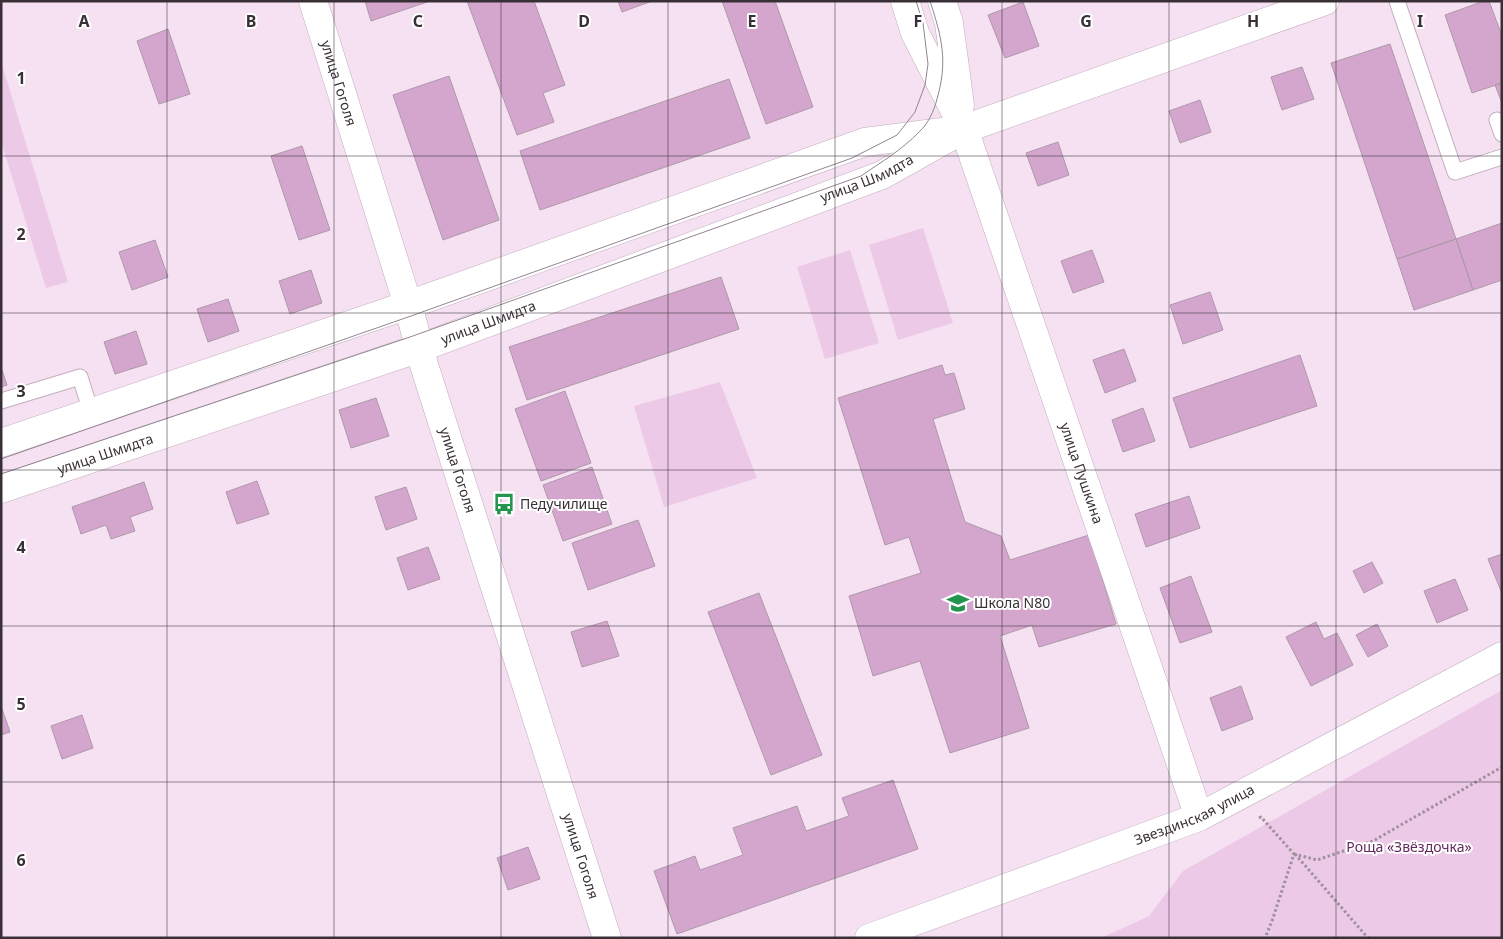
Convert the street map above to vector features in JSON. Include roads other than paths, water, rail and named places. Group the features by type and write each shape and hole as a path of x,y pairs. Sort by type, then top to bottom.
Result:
{"street":[{"name":"улица Гоголя","path":"313,1 420,348 608,938"},
{"name":"улица Пушкина","path":"905,1 916,33 964,129 1199,817"},
{"name":"улица Пушкина","path":"942,1 949,22 964,129"},
{"name":"улица Шмидта","path":"1,488 420,348 882,175 964,129 1325,1"},
{"name":"улица Шмидта","path":"1,443 408,306 864,142 964,129"},
{"name":"Звездинская улица","path":"868,938 1199,817 1502,656"}],"lane":[{"path":"1397,1 1455,172 1502,157"},
{"path":"1,402 80,377 91,412"}],"tram line":[{"path":"1,459 411,316 852,158 897,135 915,112 925,85 928,64 923,23 916,1"},
{"path":"1,474 410,337 861,176 906,144 925,125 934,108 940,85 943,61 938,27 930,1"}],"place":[{"name":"Педучилище","path":"504,504"},
{"name":"Школа N80","path":"958,603"}],"park label":[{"name":"Роща «Звёздочка»","path":"1409,847"}]}
